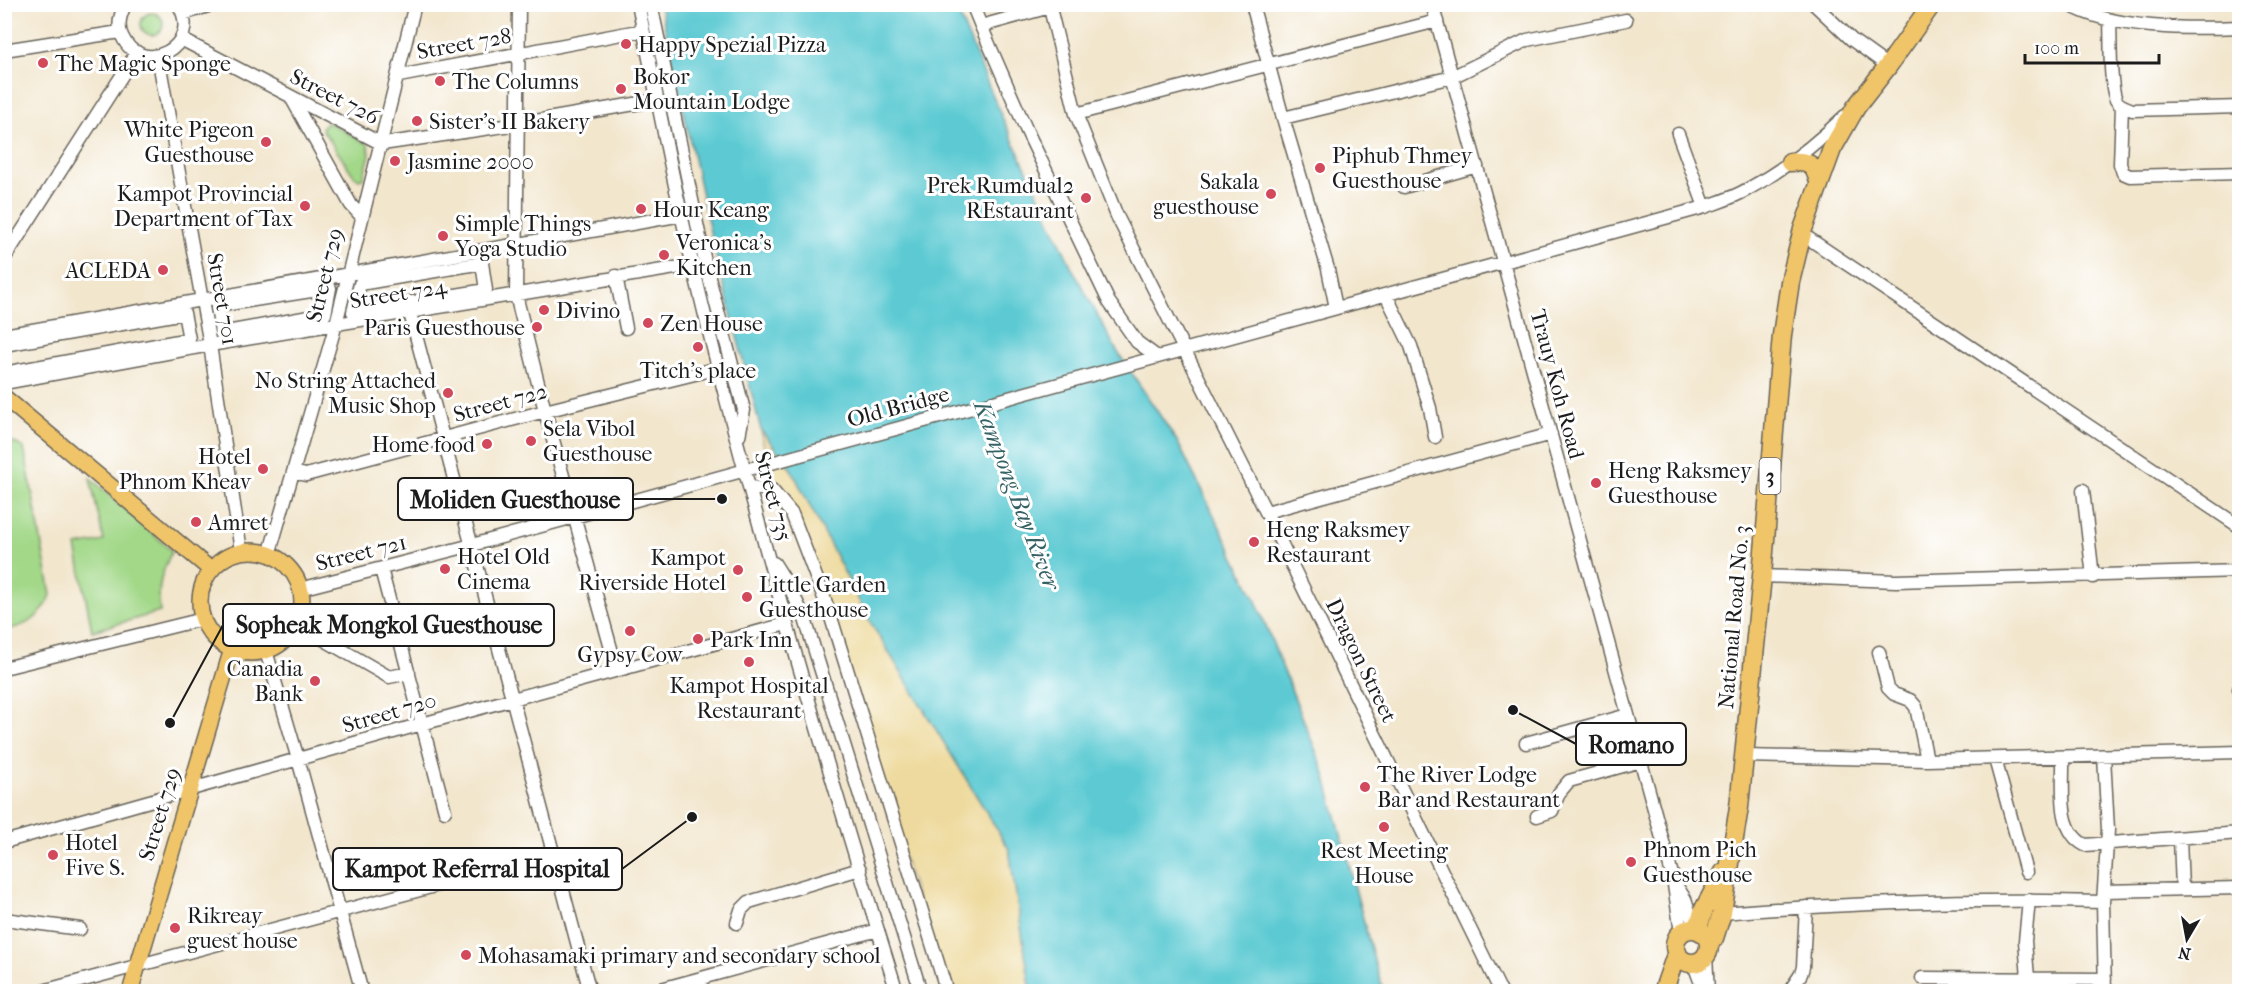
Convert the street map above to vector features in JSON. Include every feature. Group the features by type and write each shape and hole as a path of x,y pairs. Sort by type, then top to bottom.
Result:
{"highway":[{"name":"3","path":"1856,107 1932,4"},
{"name":"National Road No. 3","path":"1731,856 1739,807 1762,576 1782,335 1790,282 1802,234 1819,182 1832,149 1856,107"},
{"path":"1790,162 1810,165 1817,172 1819,182"},
{"name":"3","path":"1664,992 1695,955 1714,938 1722,914 1731,856"},
{"name":"3","path":"1691,930 1731,856"},
{"path":"1691,930 1707,937 1695,955 1676,941 1691,930"}],"main road":[{"path":"4,397 211,570"},
{"path":"241,551 269,555 285,565 296,578 300,589 301,609 297,624 288,637 266,651 248,652 232,649 214,637 203,619 200,606 201,591 211,570 222,560 241,551"},
{"name":"Street 729","path":"130,992 232,649"}],"street":[{"path":"121,6 120,32 125,43 136,52 147,56 158,56 169,52 181,39 184,25 181,9 214,4"},
{"name":"Street 729","path":"269,555 336,324 415,4"},
{"path":"519,4 516,295 545,411 617,670"},
{"name":"Street 735","path":"638,4 693,265 766,551 897,992"},
{"path":"651,4 705,262 744,410 738,443"},
{"path":"972,4 1026,129 1109,302 1137,342 1152,357"},
{"path":"1252,4 1283,118 1326,260 1336,308"},
{"name":"Trauy Koh Road","path":"1432,4 1673,879 1685,899 1691,930"},
{"path":"1814,4 1852,40 1888,66"},
{"path":"2068,4 2083,13 2110,20 2179,28 2240,27"},
{"path":"981,26 1050,6"},
{"name":"Dragon Street","path":"1050,6 1076,114 1117,216 1266,512 1501,992"},
{"path":"1283,118 1452,77 1527,39 1626,20"},
{"path":"2110,20 2113,78 2117,100 2122,106 2132,110 2240,107"},
{"path":"1076,114 1437,21"},
{"name":"Street 728","path":"399,76 643,30"},
{"path":"4,50 120,32"},
{"name":"Street 726","path":"181,39 382,144 658,100"},
{"path":"4,259 136,52"},
{"name":"Street 701","path":"158,56 210,345 241,551"},
{"path":"291,98 351,205 362,217"},
{"path":"2122,106 2120,164 2123,173 2130,176 2240,172"},
{"name":"Old Bridge","path":"745,470 1152,357 1504,264 1705,207 1747,190 1790,162 1826,135 1856,107"},
{"path":"1678,134 1705,207"},
{"path":"1404,187 1477,166"},
{"path":"4,336 682,215"},
{"path":"1802,234 2240,527"},
{"path":"482,263 486,290 353,312 360,284 482,263"},
{"name":"Street 724","path":"4,383 210,345 693,265"},
{"path":"616,276 626,328"},
{"path":"330,288 325,314 221,333 217,306 330,288"},
{"path":"1386,295 1411,346 1430,408 1436,437"},
{"path":"4,345 184,313 189,339 4,373"},
{"path":"410,313 514,698 590,992"},
{"name":"Street 722","path":"293,472 306,475 545,411 719,368"},
{"path":"1266,512 1551,435"},
{"name":"Street 721","path":"300,589 472,545 745,470"},
{"path":"750,487 772,490 792,514 829,611 947,992"},
{"path":"2083,490 2093,577"},
{"path":"766,551 791,590 805,619 921,992"},
{"path":"381,569 445,811"},
{"path":"1762,576 1896,581 2240,571"},
{"path":"4,668 203,619"},
{"path":"297,624 389,677 409,673"},
{"name":"Street 720","path":"4,842 786,624"},
{"path":"266,651 362,992"},
{"path":"1879,652 1888,688 1894,694 1910,700 1916,707 1927,760"},
{"path":"1526,743 1628,715"},
{"path":"1744,756 1927,760 2240,752"},
{"path":"1922,978 2028,978 2105,985 2104,897 2107,844 2104,756"},
{"path":"2063,757 2065,818 2075,840 2085,845 2240,833"},
{"path":"1995,759 2026,873"},
{"path":"1537,816 1552,811 1559,793 1569,781 1641,761"},
{"path":"2180,838 2182,889"},
{"path":"39,992 554,854"},
{"path":"737,924 741,910 749,902 860,869"},
{"path":"1722,914 1864,903 2029,900 2104,897 2182,889 2240,888"},
{"path":"2028,978 2025,941 2029,900"},
{"path":"1789,992 1803,967 1806,907"},
{"path":"4,919 80,929"},
{"path":"650,992 878,930"},
{"path":"1695,955 1706,992"},
{"path":"699,978 703,992"}],"green space":[{"path":"152,13 160,16 163,24 160,32 152,35 144,32 141,24 144,16"},
{"path":"326,123 368,144 370,155 363,178 359,179 354,176 323,131 322,128"},
{"path":"4,437 24,448 51,595 39,615 21,626 5,630"},
{"path":"90,478 172,551 161,580 160,612 92,631 76,546 104,541"}],"sand":[{"path":"761,430 791,469 869,620 1009,849 1031,991 947,991 801,542 772,490"}],"water":[{"name":"Kampong Bay River","path":"660,5 955,5 998,108 1072,268 1117,351 1177,441 1254,596 1325,774 1384,991 1031,991 1009,849 869,620 791,469 761,430 711,236"}],"place":[{"name":"Happy Spezial Pizza","path":"626,44"},
{"name":"The Magic Sponge","path":"43,63"},
{"name":"The Columns","path":"440,81"},
{"name":"Bokor Mountain Lodge","path":"621,89"},
{"name":"Sister's II Bakery","path":"417,121"},
{"name":"White Pigeon Guesthouse","path":"266,142"},
{"name":"Jasmine 2000","path":"395,161"},
{"name":"Piphub Thmey Guesthouse","path":"1320,168"},
{"name":"Sakala guesthouse","path":"1271,194"},
{"name":"Prek Rumdual2 REstaurant","path":"1086,198"},
{"name":"Kampot Provincial Department of Tax","path":"305,206"},
{"name":"Hour Keang","path":"641,209"},
{"name":"Simple Things Yoga Studio","path":"443,236"},
{"name":"Veronica's Kitchen","path":"664,255"},
{"name":"ACLEDA","path":"163,270"},
{"name":"Divino","path":"544,310"},
{"name":"Zen House","path":"648,323"},
{"name":"Paris Guesthouse","path":"537,327"},
{"name":"Titch's place","path":"698,347"},
{"name":"No String Attached Music Shop","path":"448,393"},
{"name":"Sela Vibol Guesthouse","path":"531,441"},
{"name":"Home food","path":"487,444"},
{"name":"Hotel Phnom Kheav","path":"263,469"},
{"name":"Heng Raksmey Guesthouse","path":"1596,483"},
{"name":"Moliden Guesthouse","path":"722,499"},
{"name":"Amret","path":"196,522"},
{"name":"Heng Raksmey Restaurant","path":"1254,542"},
{"name":"Hotel Old Cinema","path":"445,569"},
{"name":"Kampot Riverside Hotel","path":"738,570"},
{"name":"Little Garden Guesthouse","path":"747,597"},
{"name":"Gypsy Cow","path":"630,631"},
{"name":"Park Inn","path":"698,639"},
{"name":"Kampot Hospital Restaurant","path":"749,662"},
{"name":"Canadia Bank","path":"315,681"},
{"name":"Romano","path":"1513,710"},
{"name":"Sopheak Mongkol Guesthouse","path":"170,723"},
{"name":"The River Lodge Bar and Restaurant","path":"1365,787"},
{"name":"Kampot Referral Hospital","path":"692,817"},
{"name":"Rest Meeting House","path":"1384,827"},
{"name":"Hotel Five S.","path":"53,855"},
{"name":"Phnom Pich Guesthouse","path":"1631,862"},
{"name":"Rikreay guest house","path":"175,928"},
{"name":"Mohasamaki primary and secondary school","path":"466,955"}]}
